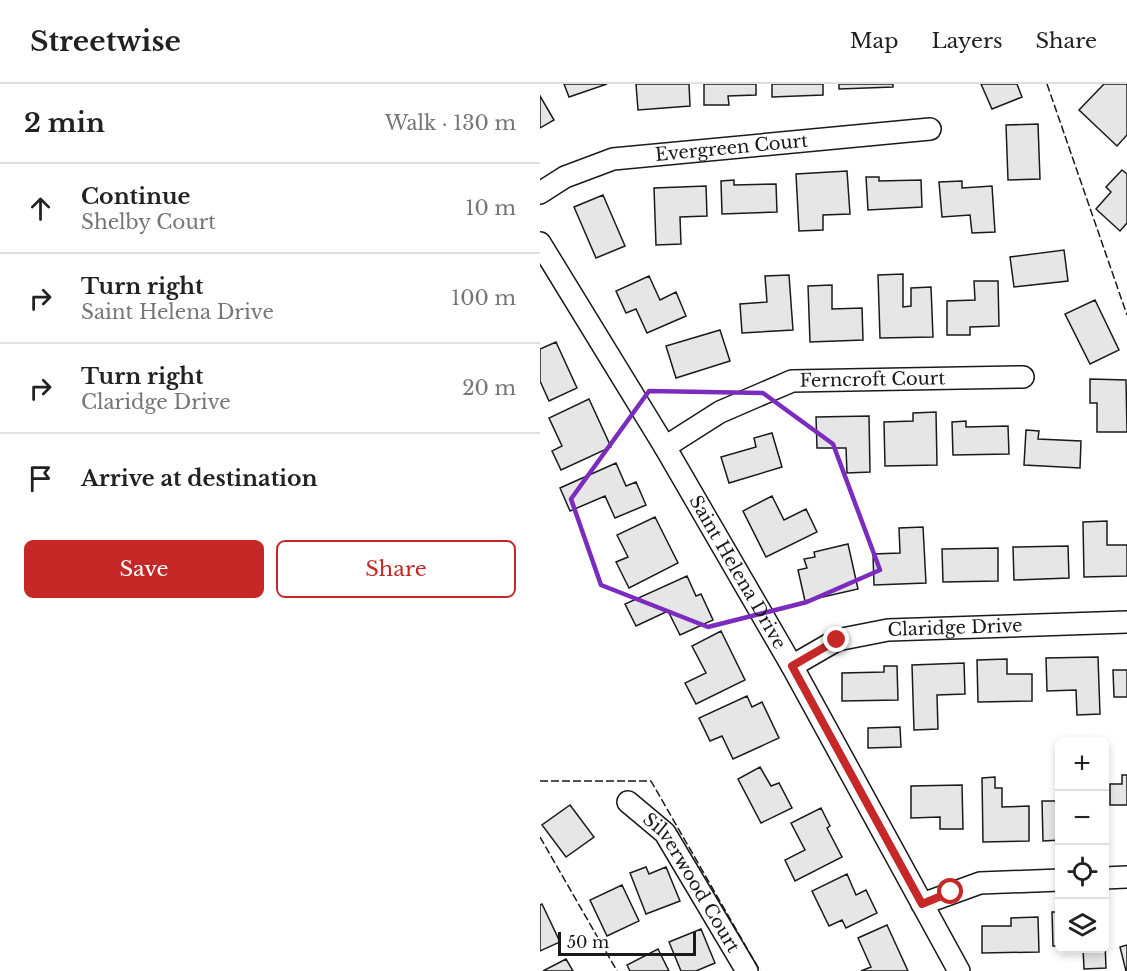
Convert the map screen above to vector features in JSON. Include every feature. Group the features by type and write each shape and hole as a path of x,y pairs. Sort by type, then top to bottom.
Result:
{"street":[{"name":"Evergreen Court","path":"540,193 565,177 613,159 930,129"},
{"name":"Saint Helena Drive","path":"540,243 665,447 792,666 959,971"},
{"name":"Ferncroft Court","path":"665,447 720,412 792,381 1023,377"},
{"name":"Claridge Drive","path":"792,666 837,640 888,630 1127,622"},
{"name":"Silverwood Court","path":"628,802 665,833 747,971"},
{"path":"1109,878 1127,877"},
{"path":"922,904 980,883 1055,880"}],"highlighted area":[{"path":"649,391 763,393 833,444 880,570 807,602 708,627 601,585 571,499"}],"building":[{"path":"564,84 607,84 569,97"},
{"path":"636,84 689,84 690,106 638,110"},
{"path":"704,84 756,84 756,95 728,96 729,105 704,105"},
{"path":"772,84 823,84 823,95 772,97"},
{"path":"839,84 893,84 893,87 839,89"},
{"path":"981,84 1017,84 1022,97 992,109"},
{"path":"1104,84 1127,84 1127,135 1117,146 1079,110"},
{"path":"540,96 554,120 540,128"},
{"path":"1038,124 1040,179 1008,180 1006,125"},
{"path":"1122,170 1127,174 1127,223 1120,231 1096,209 1111,192 1106,187"},
{"path":"847,171 850,214 823,215 823,230 799,231 796,174"},
{"path":"866,177 879,177 879,181 921,180 922,207 868,210"},
{"path":"734,180 734,185 776,184 777,212 722,214 721,181"},
{"path":"962,181 962,188 992,186 995,232 972,233 970,215 942,217 939,182"},
{"path":"706,186 707,216 680,217 681,244 656,245 654,188"},
{"path":"603,195 625,246 596,258 574,207"},
{"path":"1064,250 1068,281 1014,287 1010,257"},
{"path":"903,274 903,307 911,306 911,288 931,287 933,337 880,338 878,275"},
{"path":"789,275 793,330 742,333 740,304 767,302 765,276"},
{"path":"649,276 660,300 676,292 686,316 647,333 636,309 626,313 616,291"},
{"path":"974,281 998,281 999,326 970,327 970,335 947,335 947,301 975,300"},
{"path":"832,285 832,309 862,308 863,340 810,342 808,286"},
{"path":"1095,300 1119,350 1090,364 1065,314"},
{"path":"720,330 730,361 676,378 666,346"},
{"path":"556,342 577,388 549,401 540,381 540,349"},
{"path":"1090,379 1126,380 1127,432 1097,432 1097,403 1090,403"},
{"path":"589,399 611,447 561,470 552,451 562,446 549,418"},
{"path":"936,412 937,465 885,466 884,422 913,421 913,413"},
{"path":"869,416 870,472 847,473 846,448 817,448 816,417"},
{"path":"966,421 966,427 1008,426 1009,454 953,455 952,422"},
{"path":"1026,430 1039,431 1038,439 1081,441 1080,468 1024,465"},
{"path":"772,433 782,467 729,483 721,457 756,447 754,438"},
{"path":"616,463 626,486 636,482 646,505 615,518 605,496 570,511 560,488"},
{"path":"772,496 784,520 806,509 817,532 766,557 743,511"},
{"path":"655,517 678,563 629,588 616,562 628,557 617,535"},
{"path":"1107,521 1107,545 1127,545 1127,576 1084,577 1083,522"},
{"path":"923,527 926,583 874,585 873,554 900,553 899,528"},
{"path":"848,544 858,589 805,601 798,570 807,568 804,559 815,557 814,552"},
{"path":"1068,546 1069,578 1014,580 1013,547"},
{"path":"998,548 998,581 943,582 942,549"},
{"path":"687,576 696,596 701,594 713,620 680,635 668,611 636,626 625,604"},
{"path":"721,631 745,680 696,704 685,683 706,673 692,646"},
{"path":"1098,657 1100,714 1077,715 1076,690 1047,691 1046,658"},
{"path":"1007,659 1007,674 1032,674 1032,701 978,702 977,660"},
{"path":"964,663 965,694 937,695 938,729 914,730 912,665"},
{"path":"884,666 897,666 898,700 842,701 842,673 884,672"},
{"path":"1113,670 1127,670 1127,697 1114,697"},
{"path":"747,696 752,707 762,702 779,738 733,759 722,736 710,741 699,718"},
{"path":"900,727 901,747 868,748 868,728"},
{"path":"760,767 771,786 779,783 792,808 761,823 738,779"},
{"path":"1122,775 1127,775 1127,805 1110,805 1110,784 1122,784"},
{"path":"995,777 995,788 1002,788 1002,807 1029,806 1029,841 983,842 982,778"},
{"path":"962,785 963,829 940,829 940,817 911,818 911,786"},
{"path":"1042,801 1055,801 1055,840 1043,841"},
{"path":"570,805 594,837 566,857 542,825"},
{"path":"821,808 830,826 827,828 842,857 795,881 785,860 805,850 791,823"},
{"path":"646,867 649,874 666,867 680,901 646,914 630,873"},
{"path":"847,874 856,895 866,890 877,913 846,928 842,920 829,926 812,891"},
{"path":"622,885 639,921 607,936 590,900"},
{"path":"542,904 560,942 540,951 540,905"},
{"path":"1052,912 1055,912 1055,946 1053,946"},
{"path":"1038,917 1039,952 982,953 982,926 1011,926 1011,918"},
{"path":"887,925 908,971 861,971 871,967 858,938"},
{"path":"701,929 715,963 696,971 681,971 669,942"},
{"path":"1127,945 1127,971 1126,971 1120,947"},
{"path":"658,949 669,971 630,971 627,965"},
{"path":"1083,953 1105,953 1106,968 1084,969"},
{"path":"566,959 573,971 543,971"}],"fence":[{"path":"1047,84 1127,315"},
{"path":"540,781 651,781 760,971"},
{"path":"540,837 617,971"}],"route":[{"path":"837,640 792,666 922,904 951,892"}]}
